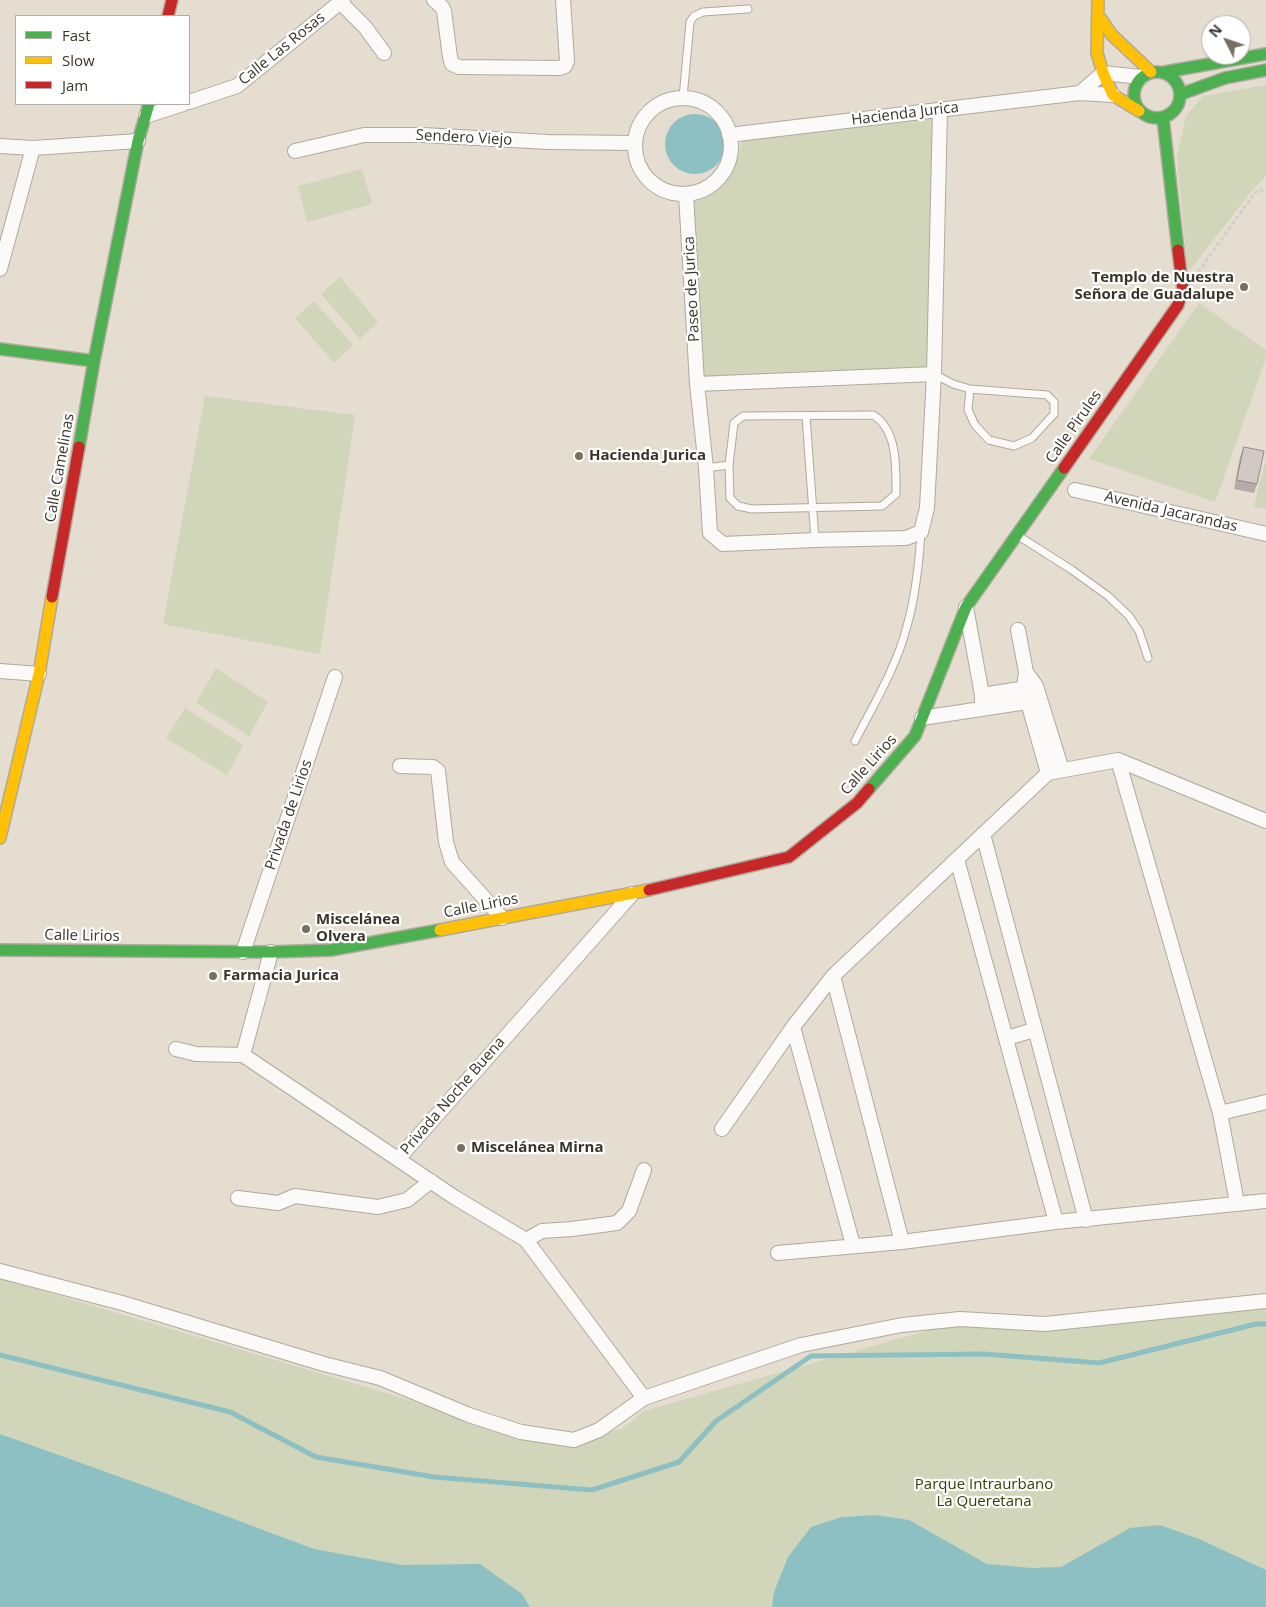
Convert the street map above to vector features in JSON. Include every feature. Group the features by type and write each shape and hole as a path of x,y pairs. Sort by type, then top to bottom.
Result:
{"street":[{"path":"168,15 172,0"},
{"path":"434,0 444,11 452,64 459,67 550,68 565,66 567,61 562,0"},
{"path":"1098,0 1097,53 1103,73 1113,95 1146,116 1163,118 1176,109 1181,94 1176,81 1165,72"},
{"path":"342,1 365,27 384,53"},
{"name":"Calle Las Rosas","path":"190,102 237,86 342,1"},
{"path":"1098,15 1112,35 1146,75"},
{"path":"1080,93 1103,73 1146,75 1266,54"},
{"path":"1181,94 1225,78 1266,70"},
{"path":"1139,110 1134,100 1134,88 1146,75"},
{"name":"Hacienda Jurica","path":"729,135 1080,93 1113,95"},
{"path":"683,98 705,104 716,112 724,123 729,135 730,149 728,162 712,184 699,191 686,194 673,193 660,188 649,180 641,170 636,157 635,143 638,130 644,118 654,108 666,101 683,98"},
{"path":"148,110 177,105"},
{"name":"Calle Camelinas","path":"0,838 39,674 94,361 138,141 148,110"},
{"path":"920,532 927,508 934,374 940,110"},
{"name":"Calle Pirules","path":"915,736 966,607 1178,305 1183,289 1163,118"},
{"name":"Sendero Viejo","path":"295,151 364,135 423,135 548,142 635,143"},
{"path":"0,146 32,148 138,141"},
{"path":"0,269 32,148"},
{"name":"Paseo de Jurica","path":"686,194 697,384 706,468 710,533 723,544 906,538 920,532"},
{"path":"0,349 94,361"},
{"path":"697,384 934,374"},
{"name":"Avenida Jacarandas","path":"1076,490 1266,534"},
{"path":"966,607 982,695 982,709"},
{"path":"1018,630 1048,773"},
{"path":"0,671 39,674"},
{"name":"Privada de Lirios","path":"243,952 335,677"},
{"path":"982,695 1032,694"},
{"path":"922,718 982,709 1032,694"},
{"path":"1032,694 1062,770"},
{"name":"Calle Lirios","path":"1,954 331,950 632,894 789,857 857,803 915,736"},
{"path":"1118,760 1220,1113 1237,1204"},
{"path":"722,1129 793,1027 833,976 1048,773 1118,760 1266,821"},
{"path":"400,766 434,767 438,770 446,842 452,862 502,918"},
{"path":"983,834 1086,1220"},
{"path":"957,859 1056,1222"},
{"name":"Privada Noche Buena","path":"243,1055 398,1159 632,894"},
{"path":"176,1049 196,1054 243,1055 270,952"},
{"path":"833,976 902,1242"},
{"path":"793,1027 853,1245"},
{"path":"1007,1038 1034,1030"},
{"path":"1220,1113 1266,1102"},
{"path":"398,1159 526,1240 644,1398"},
{"path":"526,1240 542,1231 617,1223 629,1211 644,1170"},
{"path":"238,1198 278,1203 295,1196 378,1207 407,1200 431,1181"},
{"path":"778,1253 902,1242 1056,1222 1266,1201"},
{"path":"0,1271 122,1304 324,1364 380,1378 468,1415 520,1432 574,1440 599,1430 644,1398 801,1345 902,1325 960,1319 1045,1324 1266,1301"}],"lane":[{"path":"683,98 690,22 694,16 702,12 748,10"},
{"path":"934,374 953,384 970,389 1048,395 1054,402 1054,414 1032,438 1014,446 989,440 975,425 968,410 970,389"},
{"path":"743,416 873,416 881,420 887,428 897,462 896,494 882,506 752,510 738,506 730,498 729,466 734,423 743,416"},
{"path":"806,416 815,540"},
{"path":"706,468 729,466"},
{"path":"855,741 891,669 907,627 918,576 920,532"},
{"path":"1017,535 1072,570 1108,596 1129,616 1139,631 1148,658"}],"path":[{"path":"1182,284 1191,281 1254,194 1260,189 1266,193"}],"green space":[{"path":"1266,85 1266,176 1255,187 1190,270 1187,265 1177,157 1186,116 1203,96"},
{"path":"934,116 927,368 704,377 694,201 732,174 742,141"},
{"path":"362,169 372,204 307,222 298,186"},
{"path":"340,277 378,322 360,339 321,294"},
{"path":"314,301 353,345 334,363 295,318"},
{"path":"1199,303 1266,350 1266,358 1215,502 1089,459"},
{"path":"205,396 355,415 320,654 163,624"},
{"path":"1266,459 1266,509 1254,506"},
{"path":"216,668 268,702 249,736 196,703"},
{"path":"185,708 243,745 227,775 166,738"},
{"name":"Parque Intraurbano La Queretana","path":"0,1278 455,1415 571,1437 622,1429 644,1411 936,1328 1266,1306 1266,1607 0,1607"}],"water":[{"path":"695,114 711,119 716,123 720,128 725,144 720,160 716,165 711,169 695,174 679,169 674,165 670,160 665,144 670,128 674,123 679,119"},
{"path":"0,1434 314,1549 402,1565 480,1564 522,1594 530,1607 0,1607"},
{"path":"875,1515 909,1520 987,1564 1032,1568 1061,1567 1130,1528 1160,1525 1199,1539 1266,1570 1266,1607 772,1607 774,1592 788,1557 811,1527 842,1517"}],"building":[{"path":"1244,447 1264,451 1257,484 1237,480"}],"waterway":[{"path":"0,1355 230,1412 316,1457 434,1477 592,1490 679,1462 716,1421 811,1356 984,1354 1099,1363 1256,1324 1266,1324"}],"traffic: fast":[{"path":"1165,72 1266,54"},
{"path":"1181,94 1225,78 1266,70"},
{"path":"1162,72 1174,78 1179,86 1180,95 1179,104 1174,112 1166,117 1152,118 1140,112 1135,104 1134,90 1140,78 1148,73 1162,72"},
{"path":"79,447 94,361 138,141 149,105"},
{"path":"1163,118 1178,250"},
{"path":"0,349 94,361"},
{"path":"869,789 915,736 966,607 1064,468"},
{"path":"0,950 271,952 331,950 440,930"}],"traffic: slow":[{"path":"1098,0 1097,53 1103,73 1113,95 1139,111"},
{"path":"1098,15 1112,35 1151,72"},
{"path":"0,838 39,674 52,597"},
{"path":"440,930 649,890"}],"traffic: jam":[{"path":"168,15 172,0"},
{"path":"1064,468 1178,305 1183,289 1178,250"},
{"path":"52,597 79,447"},
{"path":"649,890 789,857 857,803 869,789"}],"place":[{"name":"Templo de Nuestra Señora de Guadalupe","path":"1244,287"},
{"name":"Hacienda Jurica","path":"579,456"},
{"name":"Miscelánea Olvera","path":"306,929"},
{"name":"Farmacia Jurica","path":"213,976"},
{"name":"Miscelánea Mirna","path":"461,1148"}]}
